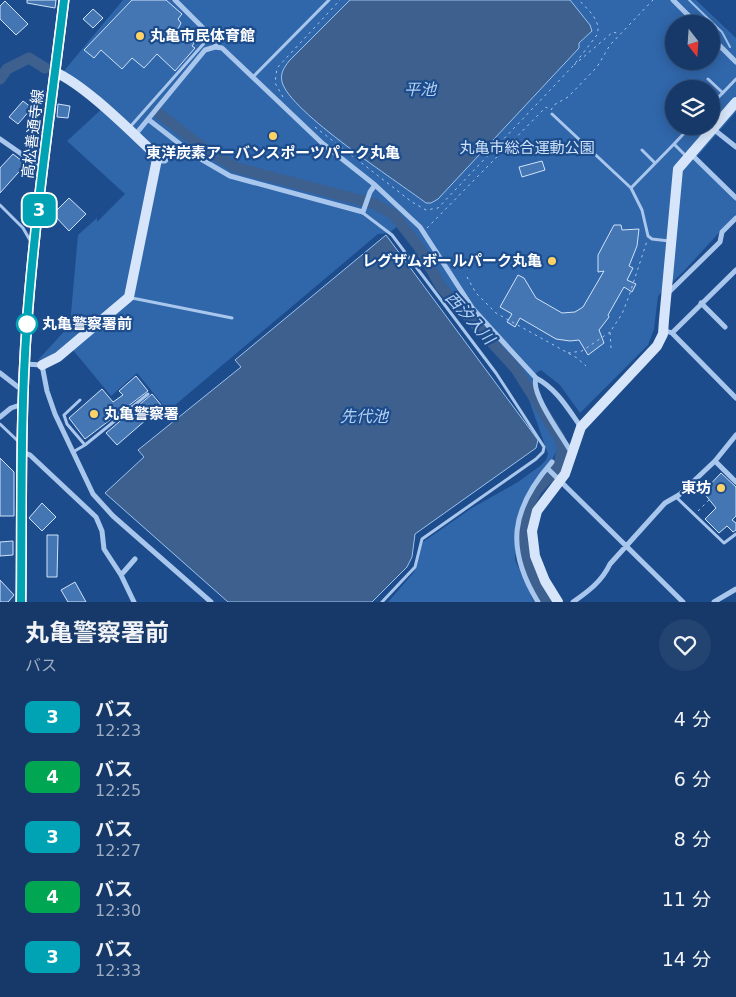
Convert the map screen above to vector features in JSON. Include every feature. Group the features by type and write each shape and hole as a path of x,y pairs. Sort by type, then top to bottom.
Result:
{"main road":[{"name":"高松善通寺線","path":"21,602 25,364 34,246 64,0"}],"street":[{"path":"175,0 215,40 216,47"},
{"path":"673,0 689,15"},
{"path":"720,46 736,62"},
{"path":"131,132 148,120 205,50 216,47 225,50 252,78 322,143 375,185 422,230 473,309 536,378 552,388 581,427"},
{"path":"25,364 42,365 58,357 129,297 156,161 154,153 131,132 66,77 56,72"},
{"path":"720,119 736,102"},
{"path":"148,120 211,166 238,179 363,212 370,192 375,185"},
{"path":"720,134 736,147"},
{"path":"706,135 688,154 678,169 676,177 666,296 668,332 736,398"},
{"path":"0,139 44,169"},
{"path":"156,161 165,161 180,145"},
{"path":"688,154 736,198"},
{"path":"666,296 720,242 722,232 736,218"},
{"path":"558,602 538,565 533,548 532,530 537,512 572,455 581,427 658,346 668,332 736,270"},
{"path":"701,303 725,327"},
{"path":"42,365 52,406 93,494 113,516 211,602"},
{"path":"0,373 18,387 24,387"},
{"path":"536,378 534,384 538,397 562,434 572,455"},
{"path":"0,417 11,408 23,404"},
{"path":"573,602 590,590 604,576 610,564 665,503 676,496 715,461 736,434"},
{"path":"23,449 96,517 102,531 104,549 121,575 134,602"},
{"path":"715,461 736,482"},
{"path":"538,602 521,570 517,551 517,529 527,495 552,462"},
{"path":"547,468 682,602"},
{"path":"121,575 135,559"},
{"path":"714,602 736,589"}],"lane":[{"path":"252,78 329,0"},
{"path":"131,132 206,41 200,36"},
{"path":"708,79 723,93"},
{"path":"720,96 736,79"},
{"path":"551,112 631,188 642,210 648,236 652,239 670,241"},
{"path":"631,188 682,135"},
{"path":"674,144 688,154"},
{"path":"642,150 655,163"},
{"path":"0,205 23,228 34,246"},
{"path":"363,212 392,235 496,373 544,447 543,452 536,459 422,539 415,567 382,602"},
{"path":"129,297 232,318"},
{"path":"72,452 85,445 148,394"},
{"path":"80,400 64,415 67,424 85,445"},
{"path":"0,424 23,449"},
{"path":"676,496 724,543 736,534"}],"path":[{"path":"284,99 275,83 277,68 340,0"},
{"path":"311,124 343,151 426,210 443,204 573,66 598,35 599,29 595,19 579,0"},
{"path":"422,230 430,226 546,107 551,112 554,105 568,97 597,67 610,45 653,0"},
{"path":"573,66 613,32 620,34"},
{"path":"480,165 485,170"},
{"path":"567,353 582,351 610,332 622,314 648,236"},
{"path":"467,277 476,293 496,313 567,353 586,366"},
{"path":"610,332 611,348"},
{"path":"694,515 709,500"}],"green space":[{"name":"丸亀市総合運動公園","path":"123,0 696,0 712,15 665,15 665,70 720,70 720,23 736,38 736,112 720,130 720,80 665,80 665,135 716,135 695,159 736,202 736,214 685,270 658,296 654,329 648,345 580,413 560,385 541,370 536,373 538,393 565,436 549,465 523,500 515,528 515,560 534,602 388,602 414,572 423,542 472,508 518,482 540,466 546,460 548,454 519,371 444,284 436,271 399,225 389,233 378,234 168,411 137,373 111,396 68,344 55,355 38,360 70,325 78,235 97,218 97,222 125,194 67,141 106,105 63,72"}],"water":[{"name":"平池","path":"350,0 570,0 590,25 592,31 579,43 579,48 438,199 431,203 426,203 323,128 289,95 282,82 282,73 289,61"},
{"name":"先代池","path":"386,235 538,440 536,448 415,534 412,557 407,567 372,602 228,602 105,493 144,457 138,450 241,367 235,360"}],"building":[{"path":"27,0 56,0 55,8 27,3"},
{"name":"丸亀市民体育館","path":"132,0 166,0 182,14 178,19 181,23 177,31 185,40 187,37 194,43 192,46 195,48 175,71 157,54 144,68 132,58 122,69 101,50 94,58 84,50"},
{"path":"5,1 28,24 16,35 0,19 0,6"},
{"path":"93,9 103,18 93,28 83,19"},
{"path":"23,101 32,108 18,124 9,117"},
{"path":"58,104 70,106 68,118 57,117"},
{"path":"13,154 26,164 0,193 0,168"},
{"path":"542,161 545,170 522,177 519,167"},
{"path":"69,198 86,214 69,231 53,214"},
{"path":"614,225 621,225 622,230 639,229 637,246 629,266 633,268 627,280 636,284 632,292 624,287 608,315 609,317 599,330 604,343 588,355 579,340 556,339 520,318 515,327 507,322 512,314 500,307 518,275 524,278 536,298 562,313 575,312 583,307 604,271 598,272 598,255"},
{"name":"丸亀警察署","path":"136,376 148,391 85,439 69,418 102,389 113,402 123,395 119,391"},
{"path":"152,394 162,406 117,445 106,433"},
{"path":"0,458 14,472 14,516 0,516"},
{"path":"721,473 736,487 736,516 732,520 736,523 736,530 733,532 727,526 719,533 705,519 716,508 703,492"},
{"path":"42,503 56,517 42,531 29,518"},
{"path":"47,535 58,535 57,577 47,577"},
{"path":"13,541 13,555 0,556 0,542"},
{"path":"0,580 14,595 8,602 0,602"},
{"path":"75,582 86,602 68,602 61,590"}],"waterway":[{"path":"689,0 722,32 730,47"},
{"name":"西汐入川","path":"0,79 7,69 29,58 45,68"},
{"name":"西汐入川","path":"157,112 205,149 237,168 375,204 394,215 419,247 441,287 516,369 559,437 563,448 556,470 535,493 524,522 523,536 527,562 546,602"}],"bus line":[{"name":"3","path":"21,602 23,404 27,323 34,246 64,0"}],"place":[{"name":"丸亀市民体育館","path":"140,36"},
{"name":"東洋炭素アーバンスポーツパーク丸亀","path":"273,136"},
{"name":"レグザムボールパーク丸亀","path":"552,261"},
{"name":"丸亀警察署前","path":"27,324"},
{"name":"丸亀警察署","path":"94,414"},
{"name":"東坊","path":"721,488"}]}
